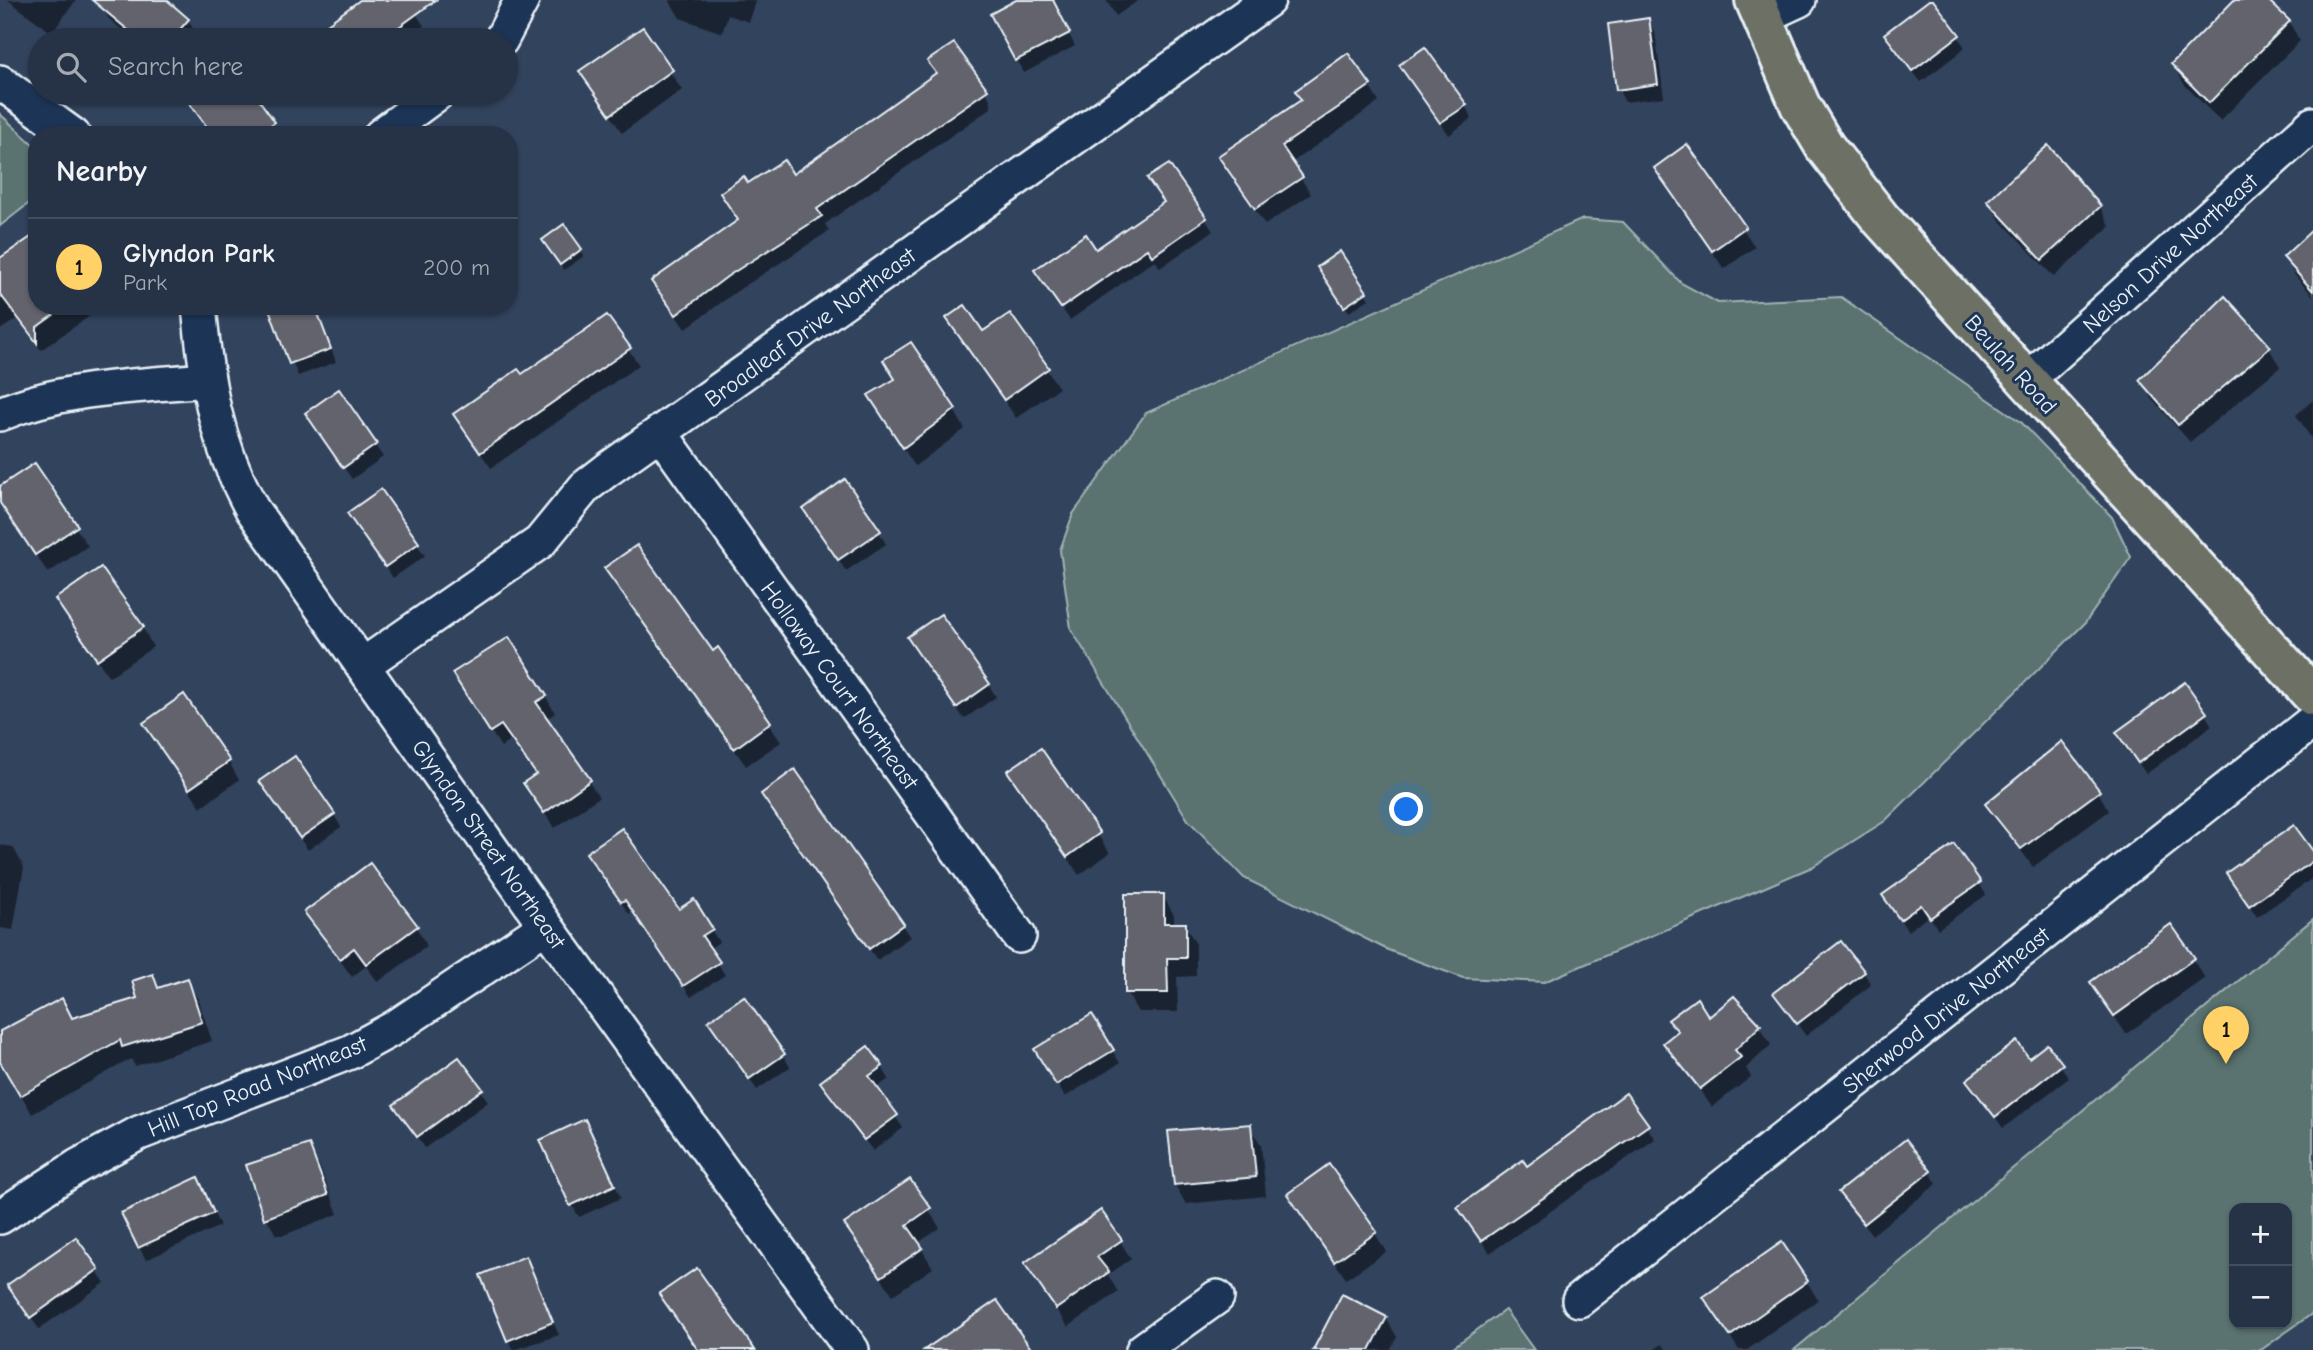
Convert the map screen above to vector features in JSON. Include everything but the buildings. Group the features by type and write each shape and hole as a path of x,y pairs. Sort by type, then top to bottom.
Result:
{"main road":[{"name":"Beulah Road","path":"1758,8 1784,73 1825,147 1880,218 2313,696"}],"street":[{"path":"508,28 523,0"},
{"name":"Broadleaf Drive Northeast","path":"362,665 540,542 585,487 1268,0"},
{"path":"1758,8 1799,0"},
{"path":"0,82 28,102"},
{"path":"32,105 61,126"},
{"path":"393,126 422,105"},
{"name":"Nelson Drive Northeast","path":"2026,382 2313,124"},
{"name":"Glyndon Street Northeast","path":"200,315 206,380 218,434 236,481 252,509 546,926 852,1350"},
{"path":"0,414 55,396 99,389 206,380"},
{"name":"Holloway Court Northeast","path":"661,434 1019,936"},
{"name":"Sherwood Drive Northeast","path":"1579,1300 2313,721"},
{"name":"Hill Top Road Northeast","path":"0,1217 78,1166 139,1133 351,1052 394,1028 546,926"},
{"path":"1143,1350 1217,1297"}],"green space":[{"path":"0,114 28,140 28,204 0,226"},
{"path":"1583,219 1623,222 1681,283 1718,303 1841,297 2021,422 2112,517 2131,557 2085,623 1885,821 1812,867 1544,982 1463,978 1388,950 1244,878 1188,820 1071,629 1060,550 1073,514 1146,413"},
{"path":"2313,919 2313,1313 2292,1328 2292,1203 2229,1203 2229,1329 2291,1329 2261,1350 1794,1350"},
{"path":"1505,1310 1534,1350 1449,1350"}],"place":[{"name":"Glyndon Park","path":"2226,1064"}]}
